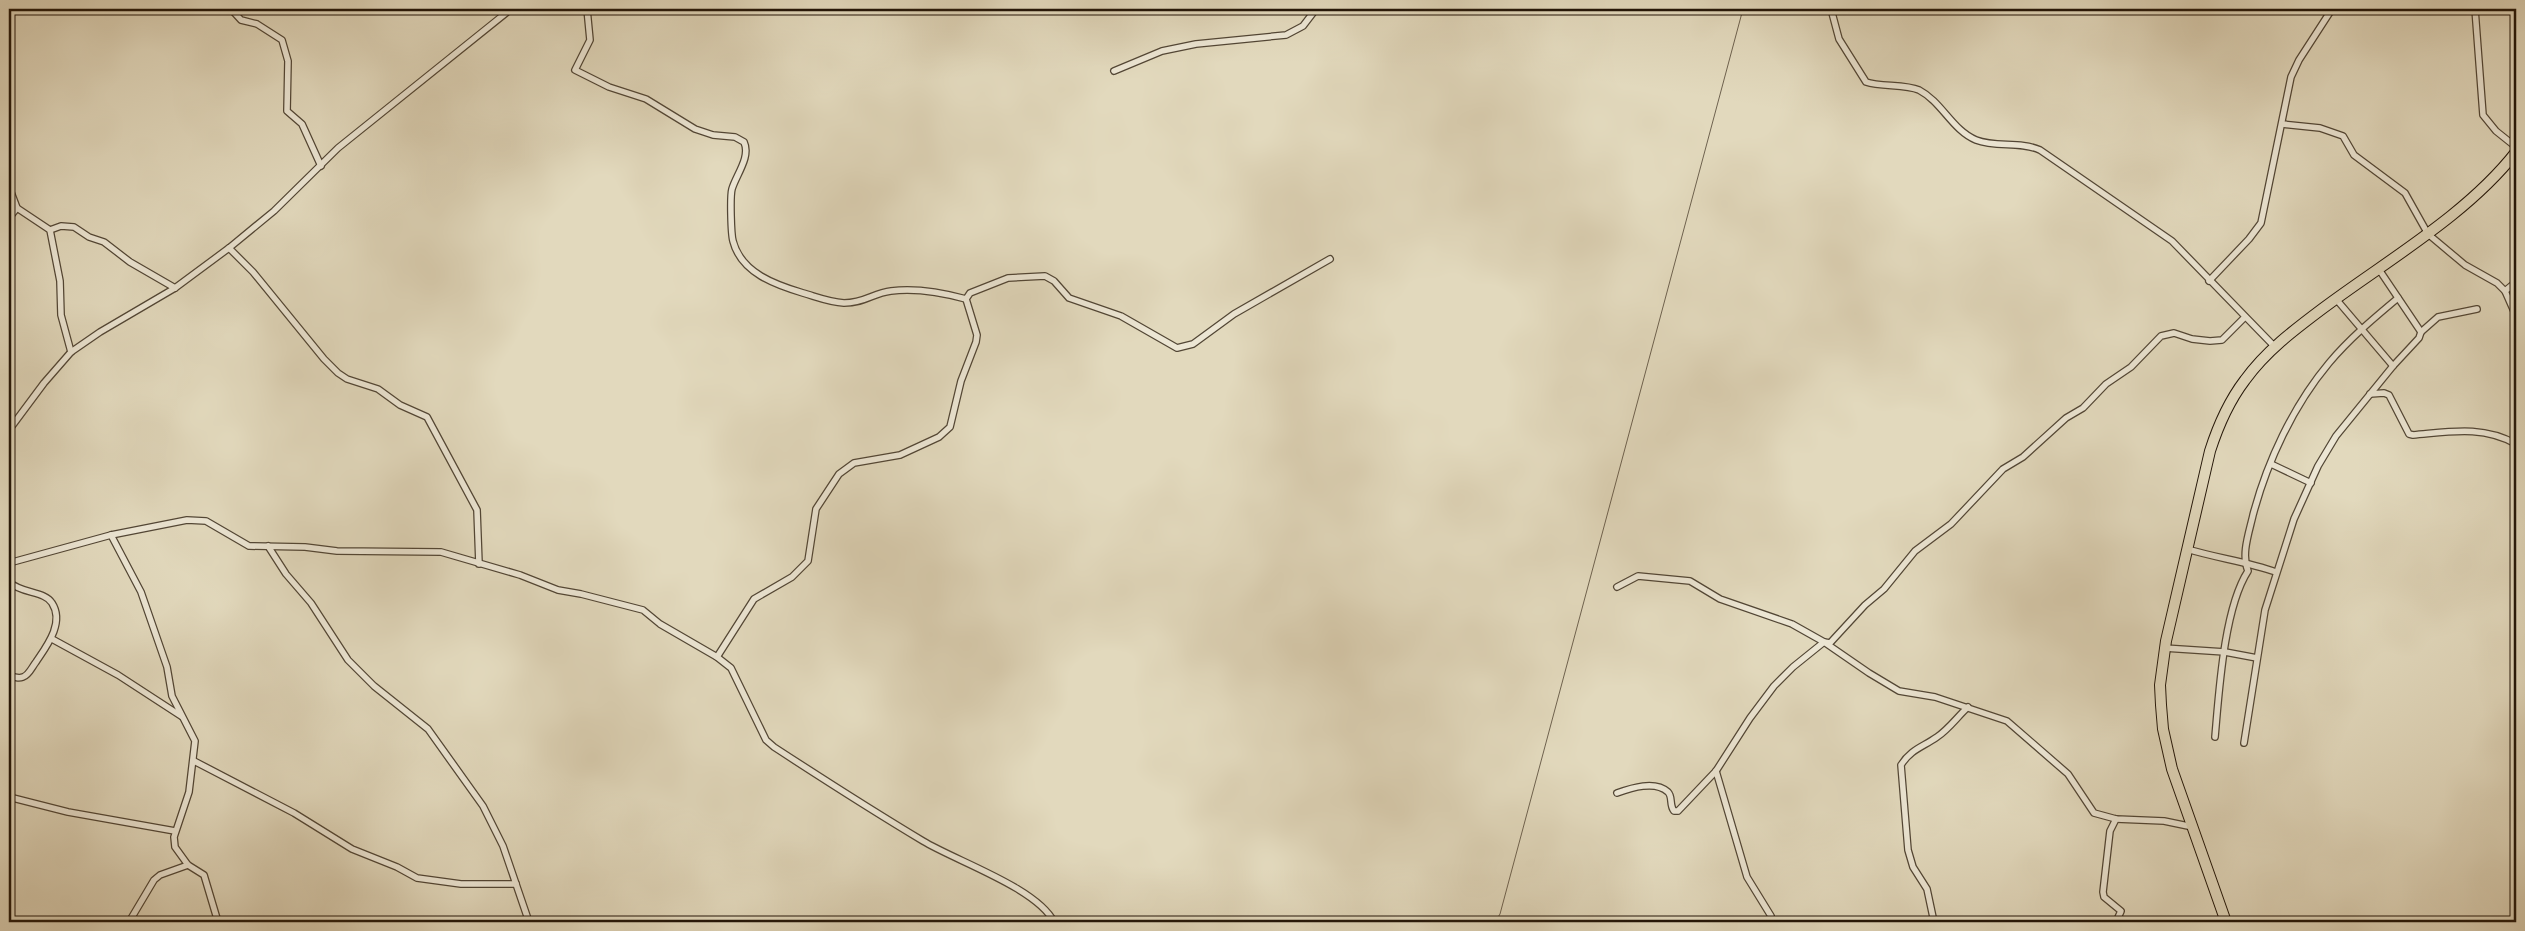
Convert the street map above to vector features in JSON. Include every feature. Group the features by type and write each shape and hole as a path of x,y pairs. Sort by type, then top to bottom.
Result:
{"highway":[{"path":"2226,922 2172,769 2163,729 2160,684 2164,648 2210,451 2216,433 2241,386 2274,346 2336,298 2428,234 2488,184 2516,152"}],"street":[{"path":"232,9 241,20 257,24 282,40 288,61 287,112 302,124 320,166"},
{"path":"9,430 44,383 71,352 100,332 175,288 229,248 274,211 346,142 512,9"},
{"path":"587,9 590,40 575,70 609,86 646,99 695,129 735,137 744,142 746,152 730,198 732,210 731,231 733,243 740,256 759,275 781,286 833,302 862,301 892,291 917,292 966,299"},
{"path":"1114,72 1162,51 1196,44 1286,35 1303,26 1316,9"},
{"path":"1831,9 1839,39 1866,82 1918,90 1933,101 1963,132 1976,140 2028,146 2040,150 2172,241 2274,346"},
{"path":"2210,281 2249,239 2261,223 2294,69 2316,30 2332,9"},
{"path":"2475,9 2483,115 2496,131 2516,147"},
{"path":"2282,124 2320,128 2343,136 2354,155 2406,193 2428,234 2465,265 2497,283 2505,292 2516,316"},
{"path":"9,187 17,208 50,230 60,281 61,315 71,352"},
{"path":"9,218 17,208"},
{"path":"50,230 61,226 74,227 89,237 104,242 130,262 175,288"},
{"path":"229,248 253,272 324,359 338,373 347,379 378,390 397,403 427,417 478,510 479,564"},
{"path":"717,656 754,600 792,578 808,561 816,509 839,474 854,463 900,455 938,437 950,427 961,381 976,342 976,334 966,299 970,293 1002,280 1045,276 1054,280 1069,298 1121,316 1177,348 1193,344 1234,314 1330,259"},
{"path":"2378,268 2421,332"},
{"path":"2505,292 2516,282"},
{"path":"2336,298 2393,366"},
{"path":"2215,737 2225,652 2240,583 2248,571 2244,562 2255,508 2271,464 2290,423 2308,392 2329,363 2398,298"},
{"path":"2244,743 2265,610 2276,572 2294,519 2336,436 2393,366 2415,345 2421,332 2438,317 2477,309"},
{"path":"1617,794 1633,787 1658,788 1668,792 1671,797 1671,808 1674,811 1678,811 1716,771 1750,718 1774,686 1793,667 1824,642 1830,643 1850,624 1865,605 1884,589 1915,551 1951,524 2002,469 2023,457 2066,418 2083,408 2106,384 2131,367 2161,336 2174,333 2192,339 2222,340 2245,317"},
{"path":"2370,394 2384,393 2389,395 2409,434 2458,430 2476,431 2495,434 2516,444"},
{"path":"2271,464 2311,483"},
{"path":"9,563 111,535 161,524 188,520 206,521 249,546 304,547 337,551 441,552 520,575 558,590 643,610 660,624 717,656 731,668 766,740 774,747 926,842 1019,890 1051,916 1054,922"},
{"path":"111,535 141,592 167,667 172,696 195,741 194,762 186,804 174,837 177,852 188,865 204,876 218,922"},
{"path":"268,546 286,574 311,603 348,660 374,686 428,729 435,738 493,822 529,922"},
{"path":"2187,549 2214,558 2244,562 2276,572"},
{"path":"1617,587 1638,576 1657,580 1683,579 1720,599 1792,624 1824,642 1893,688 1968,707 2007,721 2068,774 2094,813 2116,819 2158,820 2193,828"},
{"path":"9,582 21,591 46,597 52,602 56,615 52,638 26,675 16,678 9,675"},
{"path":"52,638 102,665 183,717"},
{"path":"2164,648 2225,652 2257,658"},
{"path":"1934,922 1927,889 1913,867 1908,850 1901,765 1907,756 1918,746 1937,737 1968,707"},
{"path":"194,762 294,813 352,849 397,867 417,878 461,884 516,884"},
{"path":"1716,771 1747,877 1772,922"},
{"path":"9,797 68,812 175,831"},
{"path":"2116,819 2110,831 2103,892 2104,897 2121,911 2116,922"},
{"path":"129,922 154,880 160,874 188,865"}],"waterway":[{"path":"1495,922 1500,914 1743,9"}]}
